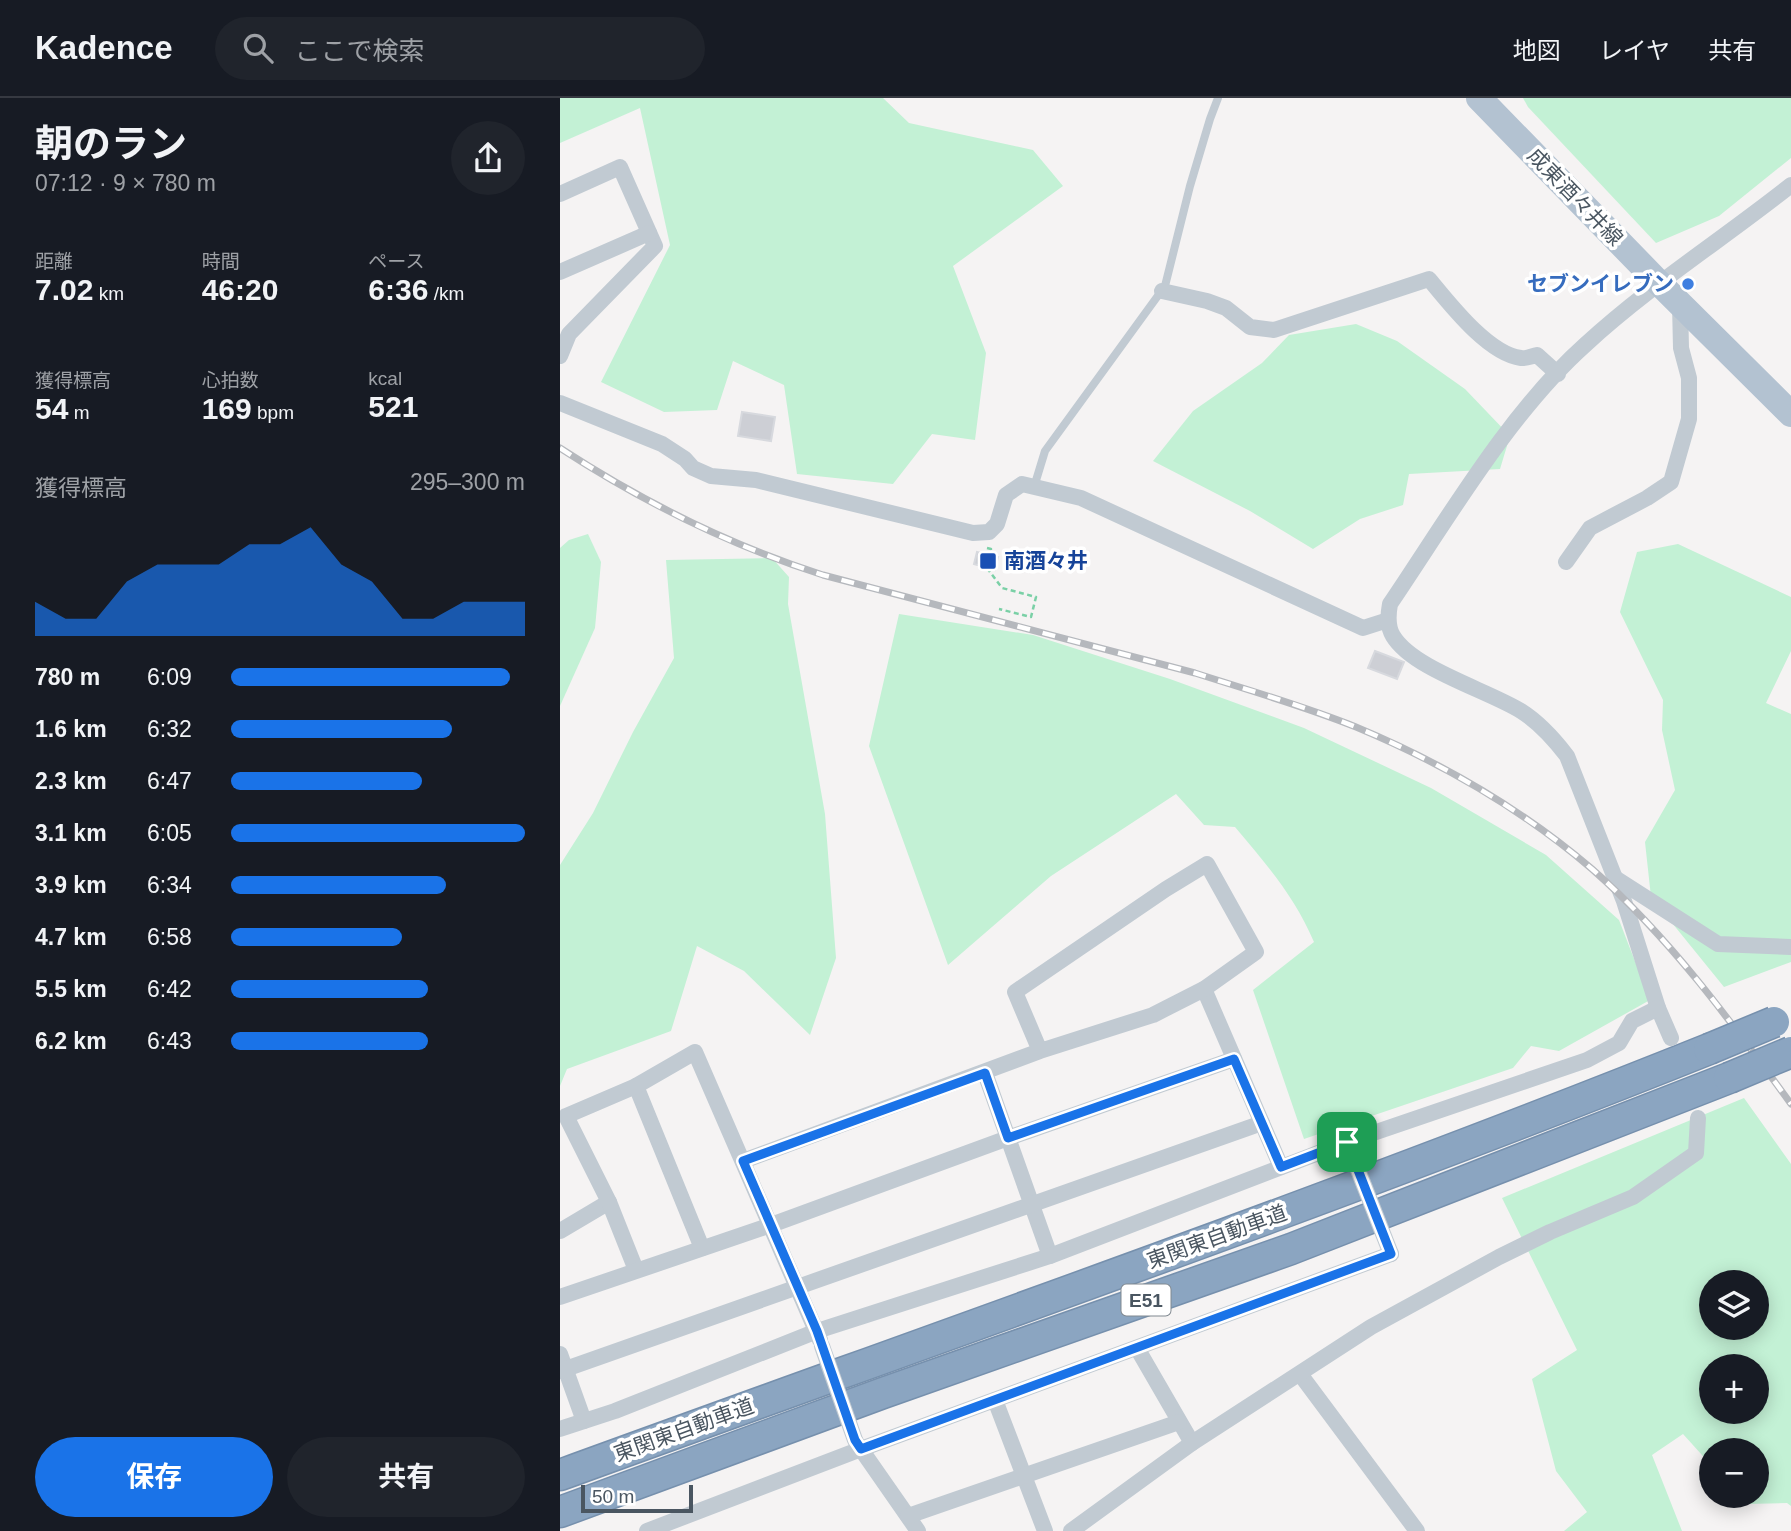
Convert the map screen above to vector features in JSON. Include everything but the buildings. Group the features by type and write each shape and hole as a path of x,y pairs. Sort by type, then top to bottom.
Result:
{"highway":[{"name":"東関東自動車道","path":"560,1475 1504,1131 1782,1018"},
{"name":"東関東自動車道","path":"560,1512 883,1393 1303,1245 1729,1079 1791,1052"}],"main road":[{"name":"成東酒々井線","path":"1479,98 1791,414"}],"street":[{"path":"560,194 620,167 655,246 569,334 560,356"},
{"path":"1671,1038 1658,1008 1615,878 1567,756 1551,736 1522,712 1415,658 1393,636 1388,620 1390,604 1511,428 1583,346 1659,283 1791,185"},
{"path":"560,272 649,233"},
{"path":"1162,291 1207,301 1226,309 1250,327 1274,330 1429,279 1457,312 1491,345 1521,358 1537,355 1558,374"},
{"path":"1566,562 1590,528 1671,482 1689,419 1689,378 1681,348 1680,304"},
{"path":"560,403 662,444 685,458 693,468 711,476 756,480 973,533 989,532 998,524 1006,495 1022,484 1081,498 1363,628 1388,620"},
{"path":"743,1161 1040,1051 1153,1015 1204,989 1256,952 1207,864 1015,992 1040,1051"},
{"path":"1615,878 1718,944 1791,947"},
{"path":"1204,989 1281,1167"},
{"path":"560,1429 1050,1256 1347,1142 1587,1060 1619,1043 1632,1021 1658,1008"},
{"path":"636,1270 608,1202 566,1116 636,1086 695,1052 820,1339 858,1445 918,1531"},
{"path":"560,1297 771,1225 1234,1059"},
{"path":"985,1073 1050,1256"},
{"path":"636,1086 702,1248"},
{"path":"1071,1531 1192,1443 1371,1328 1499,1257 1633,1196 1696,1153 1698,1118"},
{"path":"584,1421 562,1365 798,1287 1262,1122"},
{"path":"647,1531 858,1445 995,1400 1391,1254 1347,1142"},
{"path":"560,1231 608,1202"},
{"path":"1138,1348 1192,1443"},
{"path":"1300,1374 1417,1531"},
{"path":"995,1400 1045,1531"},
{"path":"908,1516 1180,1422"}],"lane":[{"path":"1034,487 1045,451 1162,291 1194,172 1218,98"}],"path":[{"path":"987,568 1002,589 1036,597 1031,617 999,609"}],"green space":[{"path":"560,98 883,98 909,123 1033,150 1063,186 953,266 986,353 975,440 932,434 893,484 797,474 784,385 733,361 717,410 664,412 601,382 670,245 640,108 560,143"},
{"path":"1523,98 1791,98 1791,158 1719,216 1656,243 1528,107"},
{"path":"1356,324 1397,341 1465,389 1510,436 1500,469 1409,474 1403,505 1360,519 1313,549 1250,511 1153,461 1193,411 1262,363 1289,335"},
{"path":"588,534 601,562 595,628 560,706 560,548 569,540"},
{"path":"1678,544 1791,597 1791,651 1766,703 1791,714 1791,962 1724,987 1651,897 1645,842 1675,790 1662,730 1663,700 1620,612 1637,552"},
{"path":"772,558 789,577 788,604 825,814 836,958 810,1035 744,971 697,946 671,1031 567,1069 560,1086 560,865 593,813 674,658 666,560"},
{"path":"899,614 1033,635 1170,679 1304,728 1431,788 1546,855 1619,920 1650,1000 1559,1051 1531,1046 1513,1068 1304,1139 1253,990 1314,942 1289,896 1235,827 1204,825 1176,794 1051,876 948,965 869,746"},
{"path":"1744,1098 1791,1164 1791,1506 1787,1503 1769,1503 1769,1438 1699,1438 1699,1452 1683,1434 1652,1455 1682,1531 1564,1531 1587,1512 1556,1471 1532,1379 1577,1350 1502,1198"}],"railway":[{"path":"560,448 655,504 720,536 788,563 823,575 1195,673 1316,712 1419,756 1480,789 1538,827 1592,869 1620,895 1698,981 1791,1104"}],"place":[{"name":"セブンイレブン","path":"1688,284"},
{"name":"南酒々井","path":"988,561"}],"route":[{"path":"1234,1059 1281,1167 1347,1142 1391,1254 861,1449 855,1440 817,1331 743,1161 985,1073 1008,1138 1234,1059"}]}
